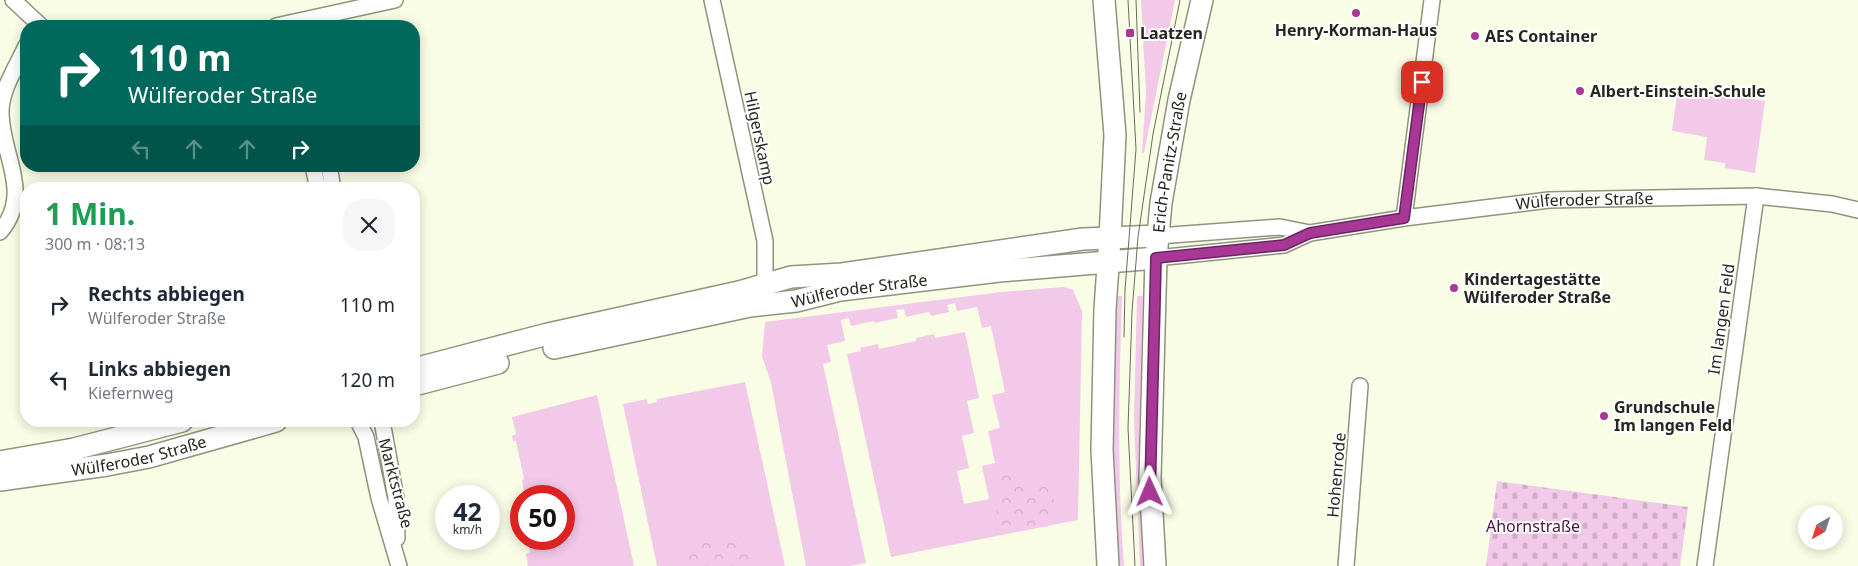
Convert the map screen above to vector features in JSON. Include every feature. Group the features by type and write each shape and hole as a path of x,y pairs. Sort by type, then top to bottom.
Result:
{"street":[{"path":"13,0 34,20"},
{"path":"312,20 395,0"},
{"name":"Hilgerskamp","path":"712,0 765,241 765,284"},
{"path":"1104,0 1115,135 1105,309 1102,450 1108,566"},
{"name":"Erich-Panitz-Straße","path":"1155,566 1150,478 1156,258 1161,203 1179,100 1202,0"},
{"path":"1404,218 1432,0"},
{"path":"0,232 12,214 16,188 1,122 1,109 9,82 20,59"},
{"name":"Wülferoder Straße","path":"420,383 552,348 750,306 796,300 840,290 999,271 1284,245 1310,233 1404,218 1549,200 1756,196 1832,204 1858,210"},
{"name":"Im langen Feld","path":"1705,566 1756,196"},
{"name":"Wülferoder Straße","path":"420,367 548,334 739,292 791,277 842,274 1083,239 1158,236 1280,227 1310,233"},
{"name":"Hohenrode","path":"1346,566 1360,386"},
{"name":"Wülferoder Straße","path":"0,462 74,449 159,427"},
{"name":"Wülferoder Straße","path":"0,480 149,457 255,427"},
{"name":"Marktstraße","path":"361,427 366,436 379,498 398,560"},
{"name":"Marktstraße","path":"383,427 396,498 398,560"}],"green space":[{"path":"1141,0 1175,0 1144,153 1142,153 1146,93"},
{"path":"1678,88 1765,101 1755,173 1725,168 1725,163 1704,160 1707,137 1672,131"},
{"path":"1064,287 1073,290 1082,311 1078,520 891,557 847,354 861,351 860,348 878,344 879,349 916,341 916,338 934,334 935,338 965,332 979,398 967,401 974,433 962,436 969,468 957,471 964,504 989,499 982,466 995,463 988,431 1000,428 992,395 1005,392 991,326 982,328 977,307 957,311 955,303 947,305 949,312 931,316 929,312 906,317 904,309 896,310 898,318 875,323 874,321 851,326 849,318 841,320 845,341 827,345 831,362 823,364 866,563 849,566 806,566 771,383 762,356 765,322 1001,292"},
{"path":"1114,296 1122,296 1119,431 1124,566 1115,566 1111,463"},
{"path":"1137,296 1143,296 1139,449 1143,478 1148,566 1140,566 1134,420"},
{"path":"745,382 785,566 657,566 623,404 647,399 648,404 657,402 657,399"},
{"path":"597,395 634,566 528,566 526,554 530,552 530,550 575,550 575,485 523,485 522,480 524,479 516,441 513,441 512,436 516,434 512,417"},
{"path":"1001,472 1056,491 1047,527 995,525"},
{"name":"Ahornstraße","path":"1497,481 1688,507 1680,566 1486,566"},
{"path":"744,535 750,566 689,566 686,547"}],"tram line":[{"path":"1124,337 1125,290 1136,149 1128,0"},
{"path":"1136,0 1140,112"},
{"path":"1135,566 1128,428 1132,312 1138,237 1153,134 1180,0"}],"place":[{"name":"Henry-Korman-Haus","path":"1356,13"},
{"name":"Laatzen","path":"1130,33"},
{"name":"AES Container","path":"1475,36"},
{"name":"Albert-Einstein-Schule","path":"1580,91"},
{"name":"Kindertagestätte Wülferoder Straße","path":"1454,288"},
{"name":"Grundschule Im langen Feld","path":"1604,416"}],"route":[{"path":"1150,492 1156,258 1284,245 1310,233 1404,218 1422,82"}]}
